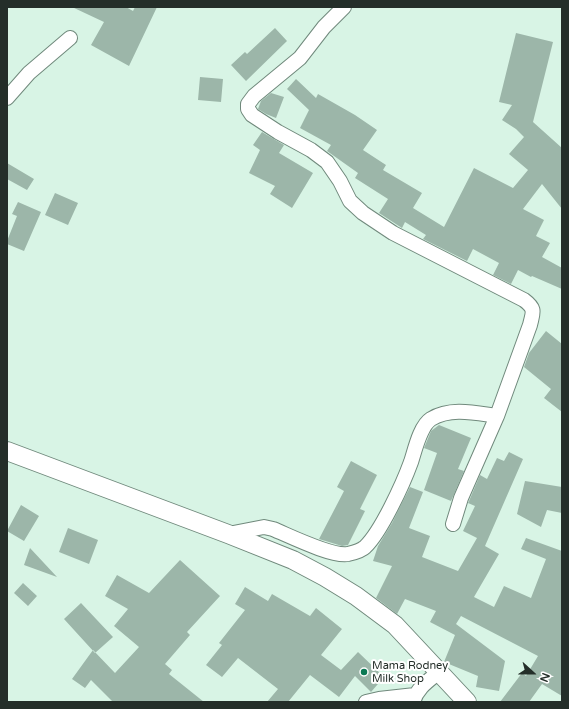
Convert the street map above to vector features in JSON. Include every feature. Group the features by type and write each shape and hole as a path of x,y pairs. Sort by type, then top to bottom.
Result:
{"street":[{"path":"344,7 324,27 300,58 254,96 248,104 248,109 252,114 278,132 311,150 328,162 350,201 363,213 393,233 524,300 531,305 534,311 497,416 461,498 453,524"},
{"path":"7,98 29,73 70,38"},
{"path":"228,534 264,527 273,529 331,552 347,554 363,549 376,534 395,498 410,465 420,434 430,420 458,411 497,416"},
{"path":"7,452 228,534 293,560 325,577 356,596 395,625 467,702"},
{"path":"366,702 379,699 414,699 420,688 439,672"}],"building":[{"path":"72,7 126,7 133,11 135,7 157,7 129,66 91,45 104,22"},
{"path":"275,28 287,41 246,81 231,65 245,52 247,54"},
{"path":"516,33 553,42 533,122 562,148 562,209 542,184 523,209 544,220 536,236 550,243 542,257 562,268 562,289 532,276 531,277 518,270 511,284 493,275 499,263 473,249 467,261 423,239 426,235 405,222 402,228 379,213 388,199 355,178 358,173 327,151 331,145 300,128 309,110 287,89 296,79 316,98 318,94 355,115 377,130 363,150 386,165 383,170 422,193 413,208 444,227 474,168 513,188 528,170 509,154 524,137 516,129 502,120 512,105 499,102"},
{"path":"200,77 223,79 221,102 198,100"},
{"path":"271,93 284,97 276,118 258,109 261,101"},
{"path":"262,132 284,145 279,153 313,173 292,208 270,194 275,186 249,173 260,150 253,145"},
{"path":"7,163 34,179 27,190 7,179"},
{"path":"55,193 78,203 68,225 45,215"},
{"path":"18,202 41,212 24,251 7,244 17,216 12,214"},
{"path":"546,331 562,344 562,412 544,398 551,389 524,367 529,353"},
{"path":"439,425 471,438 458,469 464,471 451,501 424,490 437,453 424,448 431,431"},
{"path":"509,452 523,459 485,546 499,554 474,597 494,607 504,586 531,598 546,559 521,549 526,538 562,551 562,696 542,684 529,702 500,702 522,673 526,676 538,656 461,616 456,624 505,661 499,691 476,687 478,676 444,662 455,635 430,622 436,611 405,599 397,614 376,598 392,566 373,561 378,546 392,523 410,487 423,492 409,528 430,536 422,557 458,571 477,538 463,531 475,506 468,503 480,475 487,479 497,458 504,461"},
{"path":"351,461 377,475 360,509 365,511 348,545 342,546 319,539 344,491 337,487"},
{"path":"525,481 562,487 562,513 547,510 541,527 517,514"},
{"path":"21,505 39,516 24,541 7,531"},
{"path":"68,528 98,540 89,564 59,552"},
{"path":"30,548 57,577 24,565"},
{"path":"180,560 220,596 187,632 190,635 165,664 172,670 169,674 204,702 113,702 91,680 85,688 72,679 93,650 115,673 139,647 114,626 128,609 105,596 117,575 149,593"},
{"path":"23,583 37,596 28,606 14,593"},
{"path":"245,587 268,601 272,594 310,616 316,608 342,629 321,655 341,670 358,652 384,677 371,692 355,676 339,697 310,675 288,702 267,702 278,689 238,658 222,677 206,665 222,645 219,643 245,610 235,604"},
{"path":"81,603 113,637 95,653 64,619"}],"place":[{"name":"Mama Rodney Milk Shop","path":"364,672"}]}
